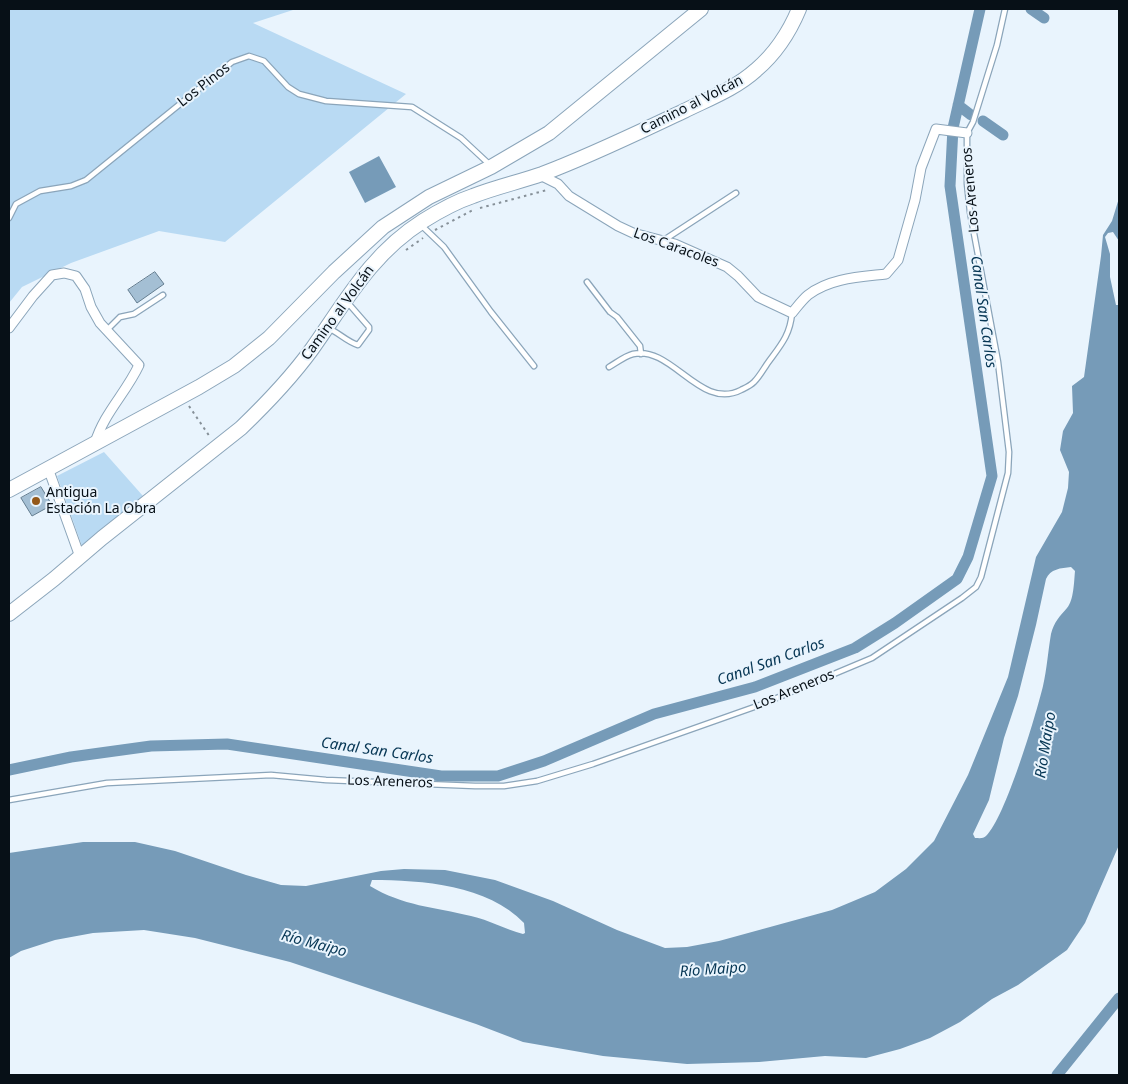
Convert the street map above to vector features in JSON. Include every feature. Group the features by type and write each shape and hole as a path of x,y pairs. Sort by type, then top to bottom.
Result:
{"main road":[{"name":"Camino al Volcán","path":"9,490 215,378 252,352 363,245 396,217 448,186 491,167 534,143 563,123 701,9"},
{"name":"Camino al Volcán","path":"9,614 54,580 241,428 295,371 352,289 377,259 404,235 425,228 436,213 472,196 540,174 644,130 736,85 756,71 778,48 799,9"}],"street":[{"path":"792,313 806,296 820,288 844,280 886,274 898,260 915,200 921,168 936,129 966,132"},
{"name":"Los Caracoles","path":"540,174 558,184 569,196 618,226 633,233 675,244 727,267 758,297 792,313"},
{"path":"9,328 33,296 52,275 64,273 76,276 85,289 91,307 100,323 139,365 134,376 99,429 95,443"},
{"path":"48,468 80,557"}],"lane":[{"name":"Los Areneros","path":"9,800 107,783 271,775 326,780 475,786 504,786 537,781 593,764 760,705 872,658 962,598 976,586 981,577 1008,473 1009,452 998,362 970,212 966,132 973,122 994,55 1005,9"},
{"name":"Los Pinos","path":"9,218 16,204 40,191 70,186 86,180 232,62 249,56 264,61 288,87 299,94 326,101 412,107 461,138 491,167"},
{"path":"663,241 736,193"},
{"path":"425,228 444,248 534,366"},
{"path":"586,282 610,312 618,316 640,346 642,354"},
{"path":"107,330 120,317 134,314 163,295"},
{"path":"327,327 354,345 358,345 369,330 369,327 349,305 346,298"},
{"path":"609,367 633,354 642,354 659,358 711,393 736,392 753,384 786,337 792,313"}],"path":[{"path":"406,250 425,228 477,208 546,190 558,184"},
{"path":"182,396 216,448"}],"shaded area":[{"path":"9,9 296,9 253,23 406,94 225,242 159,231 71,263 22,287 9,303"},
{"path":"104,452 143,496 82,546 57,476"}],"water":[{"path":"379,156 396,187 365,203 349,172"},
{"name":"Río Maipo","path":"1119,198 1119,241 1113,232 1108,233 1105,237 1110,254 1110,277 1116,305 1119,305 1119,845 1085,923 1067,950 1018,985 992,999 960,1022 930,1038 900,1049 866,1058 825,1056 759,1062 687,1064 603,1056 523,1042 476,1024 290,962 195,938 144,930 93,933 55,940 21,951 9,958 9,853 83,842 135,842 175,851 281,885 306,886 381,871 404,869 445,870 495,880 553,901 617,930 665,948 687,947 719,941 832,910 875,892 906,869 934,841 968,775 1008,677 1036,557 1062,512 1068,488 1069,472 1060,450 1063,431 1073,413 1072,386 1084,377 1103,235 1112,221","holes":["1071,567 1075,571 1072,595 1069,605 1052,630 1043,686 1011,789 994,826 985,837 975,838 973,834 989,800 1004,738 1018,696 1046,579 1053,571","372,880 412,881 453,887 473,893 492,900 509,910 524,923 525,933 516,932 478,918 394,898 370,886"]}],"building":[{"path":"155,272 164,284 137,303 128,290"},
{"name":"Antigua Estación La Obra","path":"41,487 52,505 32,516 21,498"}],"waterway":[{"name":"Canal San Carlos","path":"9,770 71,757 151,746 227,744 441,776 498,776 544,761 654,714 755,687 855,648 895,623 957,579 968,557 992,476 950,186 953,128 980,9"},
{"path":"1031,9 1044,18"},
{"path":"958,105 971,115"},
{"path":"983,121 1003,135"},
{"path":"1057,1075 1119,998"}],"place":[{"name":"Antigua Estación La Obra","path":"36,501"}]}
